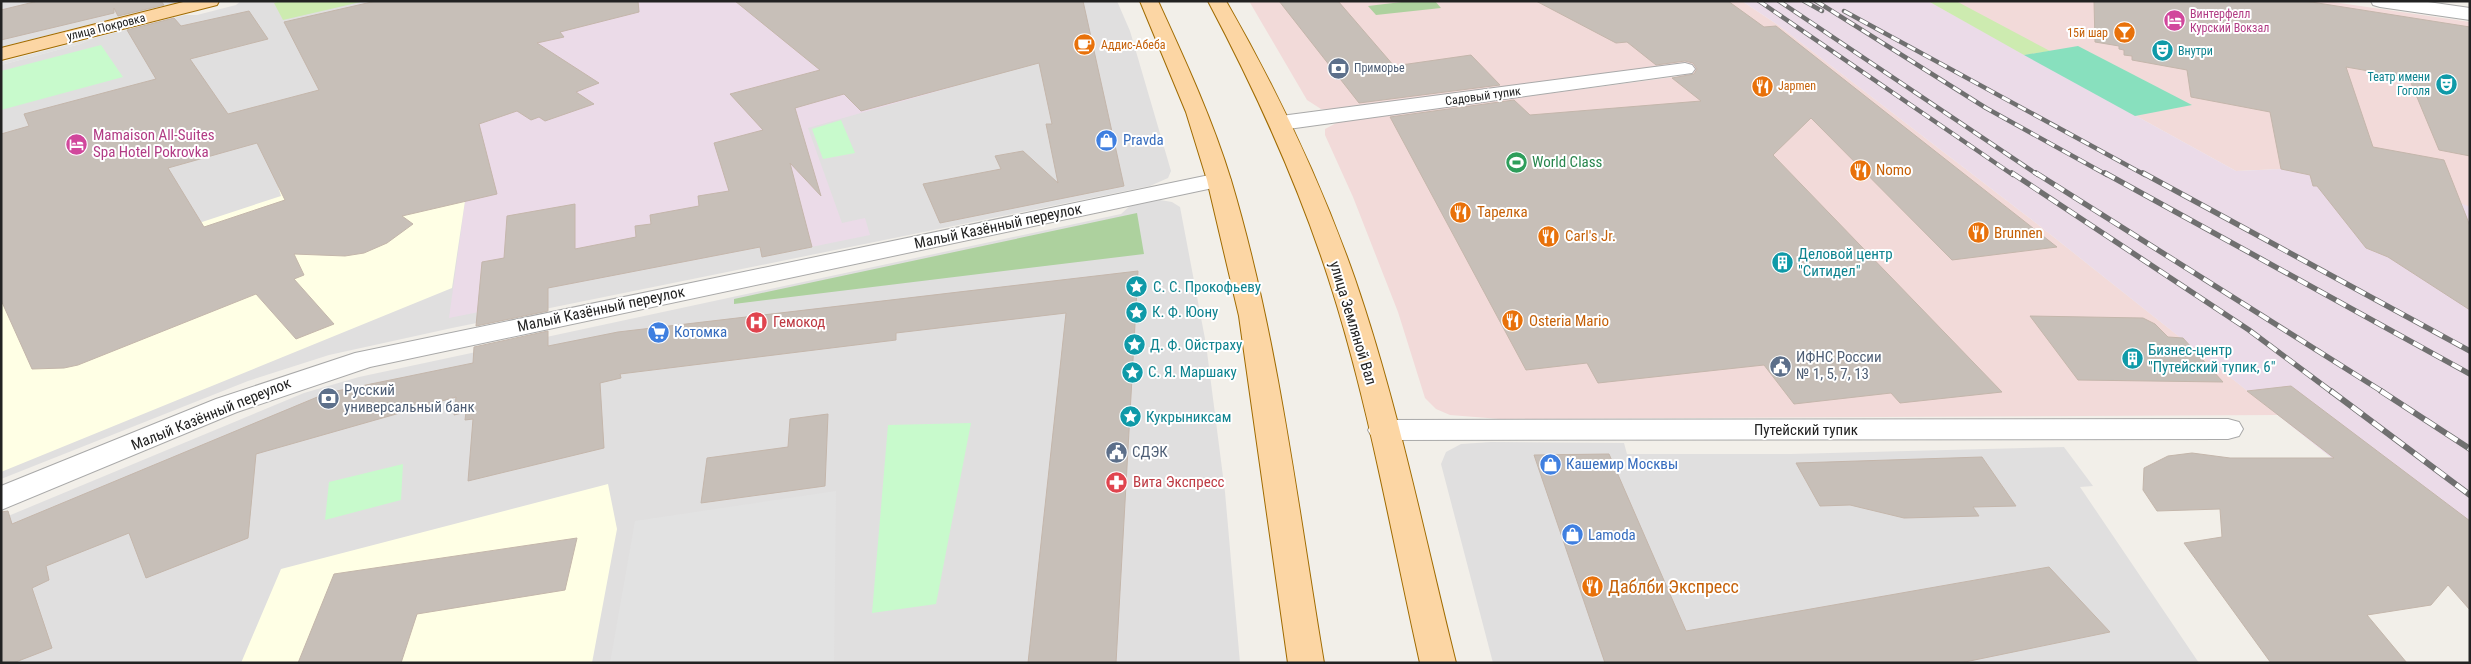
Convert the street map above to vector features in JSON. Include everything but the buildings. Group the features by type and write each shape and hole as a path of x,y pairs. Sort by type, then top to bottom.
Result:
{"main road":[{"name":"улица Покровка","path":"1,54 210,1"},
{"path":"1149,1 1197,112 1219,180 1253,316 1306,663"},
{"name":"улица Земляной Вал","path":"1217,1 1260,79 1281,123 1328,242 1354,320 1383,430 1438,663"}],"street":[{"path":"2380,1 2470,14"},
{"name":"Садовый тупик","path":"1281,123 1685,69"},
{"name":"Малый Казённый переулок","path":"1,499 254,395 304,376 365,359 1219,180"},
{"name":"Путейский тупик","path":"1383,430 2228,429"}],"shaded area":[{"path":"1,1 183,1 1,47"},
{"path":"241,1 1117,1 1130,31 1171,171 1168,178 1150,186 452,328 329,355 248,381 1,479 1,65 80,44 94,38 185,15 197,15 236,5"},
{"path":"469,1 851,1 907,40 956,86 808,128 842,223 865,218 870,235 762,257 760,247 548,288 548,298 449,318 465,202 277,183 262,150"},
{"path":"1249,1 1742,1 1778,25 2036,223 2278,415 1500,419 1450,415 1436,409 1425,398 1398,312 1353,197 1325,135 1325,129 1340,121 1681,76 1669,66 1331,110 1321,109 1307,100"},
{"path":"1742,1 1928,1 2236,171 2281,169 2273,128 2470,207 2470,568 2036,223 1778,25"},
{"path":"1928,1 2326,1 2470,22 2470,207 2281,169 2236,171"},
{"path":"94,38 80,44 1,65 1,62"},
{"path":"277,183 465,201 452,288 1,472 1,288 281,196"},
{"path":"1160,200 1172,202 1180,207 1206,344 1225,492 1240,663 1,663 1,519 304,393 359,377 1121,214 1131,205"},
{"path":"1491,442 1624,443 1627,454 1791,454 2064,447 2093,486 2080,487 2199,663 1493,663 1441,464 1446,452 1461,444"},
{"path":"608,484 617,529 592,663 241,663 281,569"},
{"path":"836,491 834,663 610,663 635,521"}],"green space":[{"path":"280,1 365,1 283,20 274,3"},
{"path":"1410,1 1435,1 1441,8 1376,15 1368,6"},
{"path":"1928,1 1956,1 2050,51 2024,55"},
{"path":"101,45 123,77 1,110 1,71"},
{"path":"2078,46 2192,105 2135,116 2024,55"},
{"path":"841,120 855,153 823,159 812,129"},
{"path":"1137,213 1144,254 734,304 734,299"},
{"path":"971,423 936,604 872,613 888,425"},
{"path":"403,464 401,500 325,520 329,482"}],"railway":[{"path":"1759,1 2013,175"},
{"path":"1779,1 2038,175"},
{"path":"1804,1 1822,11"},
{"path":"1816,1 1986,108 2107,175"},
{"path":"1844,11 2145,175"},
{"path":"2012,173 2249,330 2332,392"},
{"path":"2036,173 2383,392"},
{"path":"2105,173 2470,374"},
{"path":"2143,173 2470,351"},
{"path":"2331,391 2470,495"},
{"path":"2381,391 2470,449"}],"place":[{"name":"Винтерфелл Курский Вокзал","path":"2174,21"},
{"name":"15й шар","path":"2124,33"},
{"name":"Аддис-Абеба","path":"1085,45"},
{"name":"Внутри","path":"2162,51"},
{"name":"Приморье","path":"1338,68"},
{"name":"Театр имени Гоголя","path":"2446,84"},
{"name":"Japmen","path":"1762,86"},
{"name":"Pravda","path":"1107,140"},
{"name":"Mamaison All-Suites Spa Hotel Pokrovka","path":"77,144"},
{"name":"World Class","path":"1516,162"},
{"name":"Nomo","path":"1860,170"},
{"name":"Тарелка","path":"1461,212"},
{"name":"Brunnen","path":"1978,233"},
{"name":"Carl's Jr.","path":"1549,236"},
{"name":"Деловой центр \"Ситидел\"","path":"1782,263"},
{"name":"С. С. Прокофьеву","path":"1137,287"},
{"name":"К. Ф. Юону","path":"1136,312"},
{"name":"Osteria Mario","path":"1513,321"},
{"name":"Гемокод","path":"757,322"},
{"name":"Котомка","path":"658,332"},
{"name":"Д. Ф. Ойстраху","path":"1134,345"},
{"name":"Бизнес-центр \"Путейский тупик, 6\"","path":"2132,359"},
{"name":"ИФНС России № 1, 5, 7, 13","path":"1780,366"},
{"name":"С. Я. Маршаку","path":"1132,372"},
{"name":"Русский универсальный банк","path":"328,399"},
{"name":"Кукрыниксам","path":"1130,417"},
{"name":"СДЭК","path":"1116,452"},
{"name":"Кашемир Москвы","path":"1550,464"},
{"name":"Вита Экспресс","path":"1117,482"},
{"name":"Lamoda","path":"1572,535"},
{"name":"Даблби Экспресс","path":"1592,586"}]}
